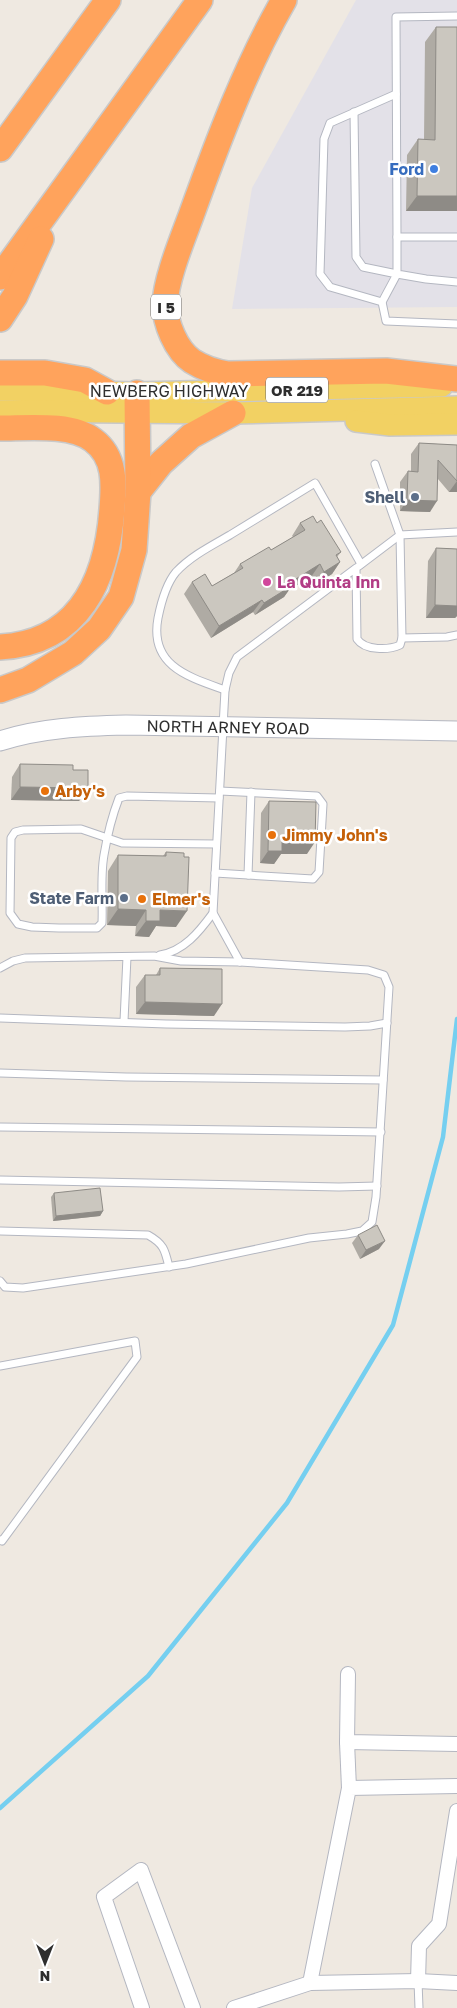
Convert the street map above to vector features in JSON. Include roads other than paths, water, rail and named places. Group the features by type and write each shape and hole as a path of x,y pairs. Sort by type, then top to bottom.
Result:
{"highway":[{"path":"0,149 108,0"},
{"path":"0,277 200,0"},
{"name":"I 5","path":"284,0 240,90 215,150 184,236 165,305 172,333 178,344 192,361 212,371 228,374 386,371 457,379"},
{"path":"0,319 15,296 64,188"},
{"path":"7,381 45,373 85,380 107,392"},
{"path":"0,690 28,680 73,653 99,629 121,597 134,550 138,492 138,403"},
{"path":"138,492 161,463 191,436 233,414"},
{"path":"0,428 67,429 83,435 93,440 103,450 111,465 114,481 110,532 106,555 91,595 78,611 57,629 33,641 0,647"}],"main road":[{"name":"NEWBERG HIGHWAY","path":"0,411 457,386"},
{"name":"NEWBERG HIGHWAY","path":"107,392 138,403 233,414 457,408"},
{"path":"294,412 390,425 457,424"},
{"name":"NORTH ARNEY ROAD","path":"0,742 14,737 76,726 224,726 457,731"}],"street":[{"path":"310,1983 349,1788 347,1742 348,1674"},
{"path":"347,1742 457,1744"},
{"path":"349,1788 457,1786"},
{"path":"418,1981 419,1946 439,1924 457,1811"},
{"path":"142,2008 104,1898 141,1870 193,2008"},
{"path":"234,2008 310,1983 418,1981 457,1983"}],"lane":[{"path":"457,16 396,16 397,274 382,302 386,321 457,324"},
{"path":"382,302 330,287 320,274 324,140 330,123 396,94"},
{"path":"354,112 356,258 363,266 426,279 457,282"},
{"path":"397,237 457,237"},
{"path":"225,690 189,677 171,666 160,650 156,630 162,598 175,574 194,556 315,483 358,566 357,640 366,647 394,648 400,645 402,638 400,535 375,464"},
{"path":"240,962 213,913 225,690 228,673 237,657 400,535 457,532"},
{"path":"402,638 448,637 457,635"},
{"path":"248,875 251,792"},
{"path":"215,873 313,879 319,872 323,804 317,796 251,792 127,796 119,798 108,838 103,856 102,923 97,928 60,928 18,924 10,913 11,838 15,832 23,830 81,828 108,838 122,843 216,844"},
{"path":"0,968 13,961 25,958 126,957 172,953 180,949 213,913"},
{"path":"0,1281 5,1287 23,1288 169,1267 309,1238 362,1231 372,1222 381,1132 389,987 384,975 368,970 240,962 181,961 154,956"},
{"path":"124,1021 126,957"},
{"path":"0,1018 166,1024 345,1027 387,1023"},
{"path":"0,1072 126,1077 384,1080"},
{"path":"0,1127 381,1132"},
{"path":"0,1180 339,1188 377,1186"},
{"path":"0,1231 148,1235 159,1242 165,1250 169,1267"},
{"path":"0,1366 135,1341 137,1357 2,1541 0,1540"},
{"path":"418,1981 419,2008"}],"waterway":[{"path":"0,1808 148,1676 287,1503 393,1325 443,1137 457,1019"}],"place":[{"name":"Ford","path":"434,169"},
{"name":"Shell","path":"415,497"},
{"name":"La Quinta Inn","path":"267,582"},
{"name":"Arby's","path":"45,791"},
{"name":"Jimmy John's","path":"272,835"},
{"name":"State Farm","path":"124,898"},
{"name":"Elmer's","path":"142,899"}]}
